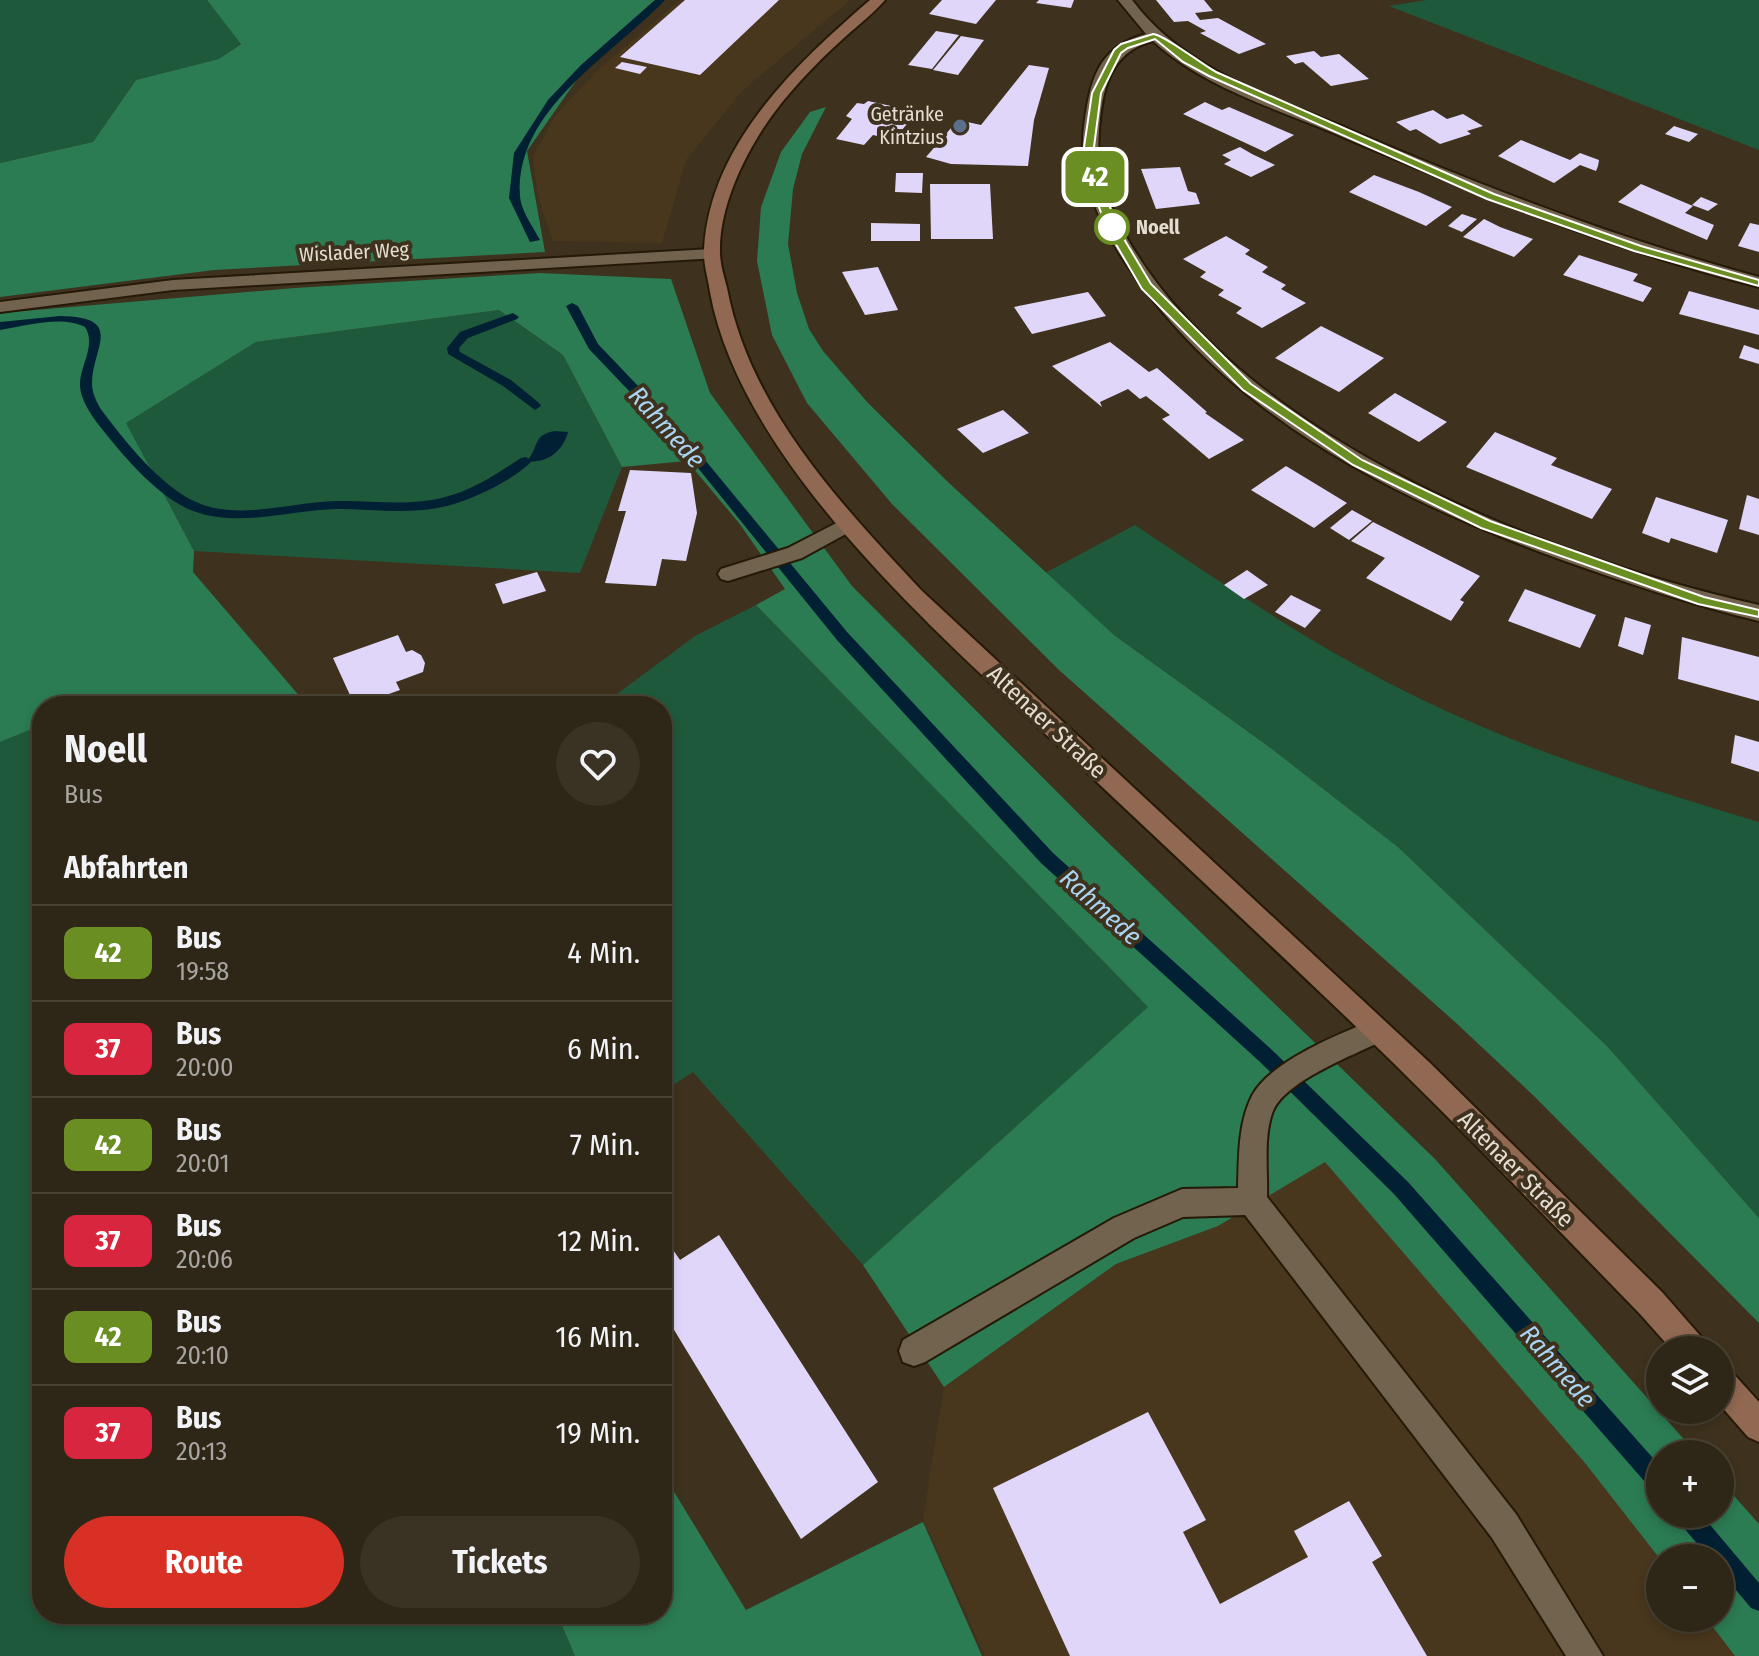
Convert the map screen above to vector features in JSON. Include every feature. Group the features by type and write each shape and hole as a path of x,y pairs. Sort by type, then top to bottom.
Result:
{"main road":[{"name":"Altenaer Straße","path":"878,0 795,78 743,146 722,196 711,254 722,311 742,372 792,451 848,524 948,630 1377,1031 1640,1292 1679,1336"},
{"path":"1734,1398 1759,1426"}],"street":[{"path":"1125,0 1133,14 1157,36 1186,60 1212,74 1490,197 1638,249 1759,282"},
{"path":"1157,36 1125,46 1111,62 1096,93 1089,147 1096,185 1113,229 1146,286 1247,387 1358,463 1438,503 1535,544 1702,601 1759,613"},
{"name":"Wislader Weg","path":"0,307 173,285 711,254"},
{"path":"728,574 795,553 848,524"},
{"path":"1377,1031 1292,1076 1263,1102 1257,1130 1252,1201 1504,1526 1586,1656"},
{"path":"914,1351 1124,1228 1182,1203 1252,1201"}],"shaded area":[{"path":"680,0 850,0 743,90 686,160 662,243 553,241 538,196 533,157 555,116 597,71"},
{"path":"1325,1161 1585,1463 1648,1544 1646,1632 1717,1632 1735,1656 985,1656 923,1519 944,1387 1116,1264 1218,1226"}],"green space":[{"path":"0,0 207,0 241,43 220,59 136,80 93,142 0,163"},
{"path":"207,0 663,0 580,75 527,151 545,252 214,270 0,297 0,163 93,142 136,80 219,59 241,44"},
{"path":"1427,0 1759,0 1759,150 1389,6"},
{"path":"826,107 802,154 793,189 788,244 797,293 809,329 823,351 868,403 949,483 1114,635 1272,749 1398,847 1607,1046 1759,1218 1759,1323 1535,1097 1455,1022 1059,670 892,504 807,403 772,335 757,261 761,207 781,152 810,112"},
{"path":"540,273 671,279 710,393 852,586 1090,825 1435,1159 1646,1397 1646,1424 1670,1424 1685,1440 1646,1440 1646,1528 1734,1528 1734,1496 1759,1524 1759,1656 1735,1656 1717,1632 1734,1632 1734,1544 1648,1544 1585,1463 1325,1162 1218,1226 1116,1264 944,1387 863,1265 1148,1007 756,605 785,589 739,523 687,461 622,467 563,355 499,310 256,342 126,423 194,551 193,572 299,696 32,696 32,729 0,742 0,313 295,288"},
{"path":"499,310 563,355 622,467 580,573 194,551 125,423 256,342"},
{"path":"1135,525 1314,641 1427,702 1508,737 1632,783 1759,822 1759,1218 1607,1046 1398,847 1272,749 1114,635 1045,573"},
{"path":"756,605 1149,1007 863,1265 693,1072 672,1086 672,696 614,696 695,636"},
{"path":"32,729 32,1624 561,1624 575,1656 0,1656 0,742"},
{"path":"672,1488 746,1610 923,1522 982,1656 575,1656 561,1624 672,1624"}],"water":[{"path":"555,431 568,432 558,450 547,458 527,461 539,438"}],"building":[{"path":"685,0 779,0 700,75 620,57"},
{"path":"942,0 996,0 976,24 929,14"},
{"path":"1039,0 1074,0 1071,8 1036,3"},
{"path":"1156,0 1204,0 1213,11 1195,13 1200,20 1218,18 1266,44 1239,54 1200,33 1206,31 1188,21 1174,22"},
{"path":"936,31 959,35 932,69 908,65"},
{"path":"961,36 984,40 958,75 933,70"},
{"path":"1314,51 1321,57 1339,54 1369,79 1331,86 1303,62 1295,64 1286,56"},
{"path":"622,62 647,67 640,74 615,68"},
{"path":"1029,65 1049,68 1034,120 1028,166 951,164 926,157 958,120 981,125"},
{"path":"868,101 910,110 904,117 911,119 894,140 873,135 864,145 836,139 852,119 846,116 857,103"},
{"path":"1205,102 1222,110 1229,107 1294,135 1265,152 1183,114"},
{"path":"1433,110 1447,119 1463,114 1483,126 1467,131 1471,134 1440,144 1416,129 1410,131 1396,122"},
{"path":"1674,126 1698,134 1689,142 1665,134"},
{"path":"1521,140 1570,160 1580,153 1599,160 1598,166 1596,171 1580,165 1554,183 1498,156"},
{"path":"1240,147 1275,165 1251,177 1224,164 1231,160 1222,155"},
{"path":"1180,167 1188,191 1196,193 1200,204 1156,209 1141,169"},
{"path":"896,173 923,173 922,193 895,192"},
{"path":"1374,175 1452,207 1426,226 1349,192"},
{"path":"930,184 990,184 993,239 931,239"},
{"path":"1641,184 1693,206 1685,213 1714,225 1707,240 1618,202"},
{"path":"1701,197 1718,204 1708,211 1692,205"},
{"path":"1462,214 1477,219 1462,232 1448,226"},
{"path":"1484,219 1533,239 1514,257 1463,237"},
{"path":"871,223 920,224 920,241 871,241"},
{"path":"1750,223 1759,225 1759,252 1738,246"},
{"path":"1226,236 1250,250 1245,254 1268,267 1262,272 1286,285 1281,289 1306,303 1262,328 1236,313 1242,308 1218,295 1224,290 1200,277 1206,272 1183,259"},
{"path":"1579,255 1638,274 1633,281 1652,288 1643,302 1563,275"},
{"path":"878,267 898,310 865,315 842,272"},
{"path":"1689,291 1759,310 1759,335 1679,314"},
{"path":"1088,292 1106,316 1032,334 1014,307"},
{"path":"1321,326 1384,358 1339,392 1275,358"},
{"path":"1110,342 1149,372 1157,368 1205,413 1244,440 1209,459 1162,419 1170,415 1146,396 1140,399 1128,389 1100,402 1102,407 1052,366"},
{"path":"1744,345 1759,350 1759,364 1739,358"},
{"path":"1395,393 1447,422 1419,442 1368,413"},
{"path":"1003,410 1029,433 983,453 957,429"},
{"path":"1495,432 1557,458 1551,465 1612,489 1592,519 1466,467"},
{"path":"1286,466 1347,503 1314,528 1251,490"},
{"path":"630,470 691,473 697,513 686,561 662,559 656,586 605,583 626,511 618,511"},
{"path":"1747,495 1759,499 1759,535 1739,529"},
{"path":"1656,497 1728,520 1717,553 1671,538 1669,543 1642,533"},
{"path":"1352,510 1372,521 1349,540 1330,528"},
{"path":"1373,522 1480,576 1460,600 1464,602 1451,621 1366,578 1385,558 1351,541"},
{"path":"1247,570 1268,585 1244,599 1224,585"},
{"path":"537,572 546,591 503,604 495,584"},
{"path":"1525,589 1596,615 1580,648 1508,621"},
{"path":"1291,595 1321,610 1305,628 1275,612"},
{"path":"1625,617 1651,625 1643,655 1618,646"},
{"path":"398,635 406,652 412,650 421,655 425,663 423,672 396,682 400,690 383,696 350,696 333,658"},
{"path":"1682,637 1759,657 1759,701 1678,679"},
{"path":"1735,735 1759,742 1759,772 1731,763"},
{"path":"719,1235 878,1482 801,1539 672,1326 672,1248 680,1260"},
{"path":"1148,1412 1206,1520 1183,1532 1220,1604 1308,1557 1294,1531 1349,1501 1382,1556 1372,1562 1427,1656 1070,1656 993,1488"}],"waterway":[{"name":"Rahmede","path":"534,240 514,198 519,153 551,102 584,67 660,0"},
{"name":"Rahmede","path":"572,306 593,346 677,434 842,636 1047,858 1265,1055 1401,1188 1646,1466"},
{"path":"513,317 464,335 453,348 454,354 507,383 535,406"},
{"path":"0,326 60,319 82,321 89,325 95,333 96,342 86,383 94,409 154,477 182,500 210,511 246,513 337,505 431,505 466,495 526,461"},
{"name":"Rahmede","path":"1699,1528 1759,1600"}],"bus line":[{"name":"42","path":"1759,282 1638,249 1490,197 1212,74 1186,60 1157,36 1125,46 1117,52 1096,93 1089,147 1096,185 1113,229 1146,286 1247,387 1358,463 1485,525 1702,601 1759,613"}],"place":[{"name":"Getränke Kintzius","path":"960,126"},
{"name":"Noell","path":"1112,227"}]}
